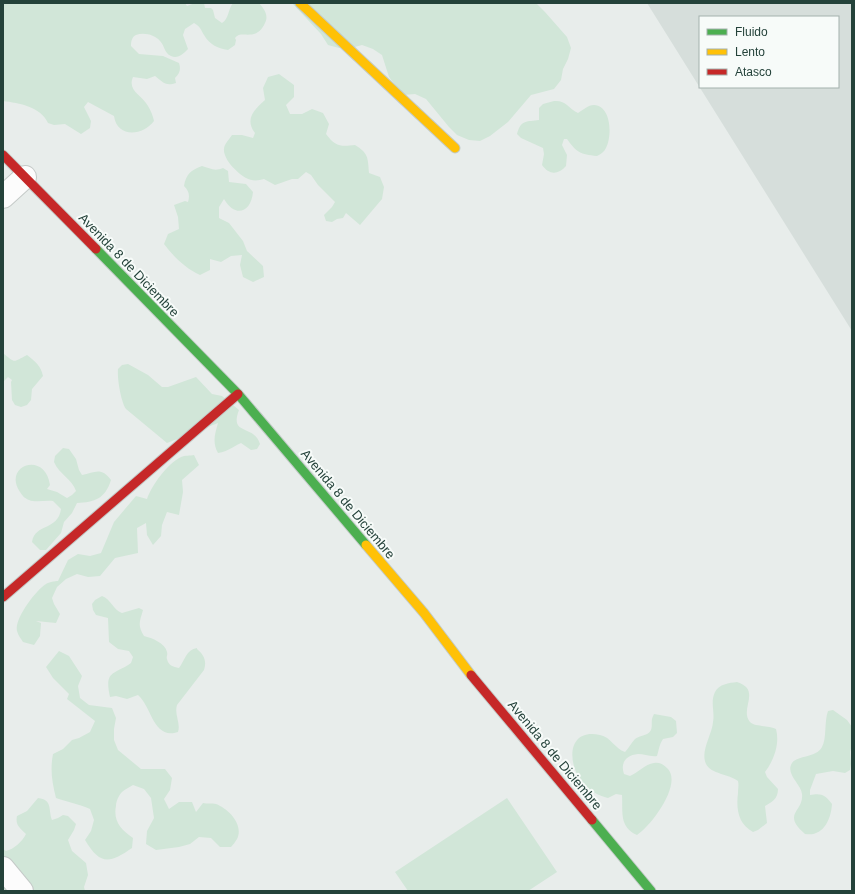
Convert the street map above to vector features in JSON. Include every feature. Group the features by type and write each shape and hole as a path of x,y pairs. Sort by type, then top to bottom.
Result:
{"street":[{"path":"300,3 455,148"},
{"name":"Avenida 8 de Diciembre","path":"3,155 238,394 424,613 474,679 651,891"},
{"path":"3,197 25,177"},
{"path":"3,597 238,394"},
{"path":"3,868 22,891"}],"shaded area":[{"path":"647,3 852,3 852,331 700,88 839,88 839,16 699,16 699,86"}],"green space":[{"path":"3,3 185,3 187,6 195,3 204,3 205,8 211,8 215,18 222,23 226,19 233,3 259,3 264,10 266,20 257,33 241,35 235,38 235,45 228,50 211,44 199,27 194,23 185,29 183,35 188,49 182,54 174,57 169,55 158,39 146,34 136,35 132,39 131,46 139,54 163,56 179,63 180,69 175,78 176,83 166,84 155,76 147,79 133,77 132,86 136,93 148,106 154,121 144,130 137,132 125,131 116,123 114,116 88,102 84,107 91,121 90,128 81,134 65,124 54,125 48,123 40,113 29,107 3,101"},
{"path":"292,3 536,3 567,37 571,48 563,69 561,80 554,89 531,95 508,122 490,136 480,141 469,140 457,135 426,99 415,94 403,95 389,77 382,55 373,49 362,45 351,48 339,48 328,45 321,34"},
{"path":"279,74 294,85 294,97 286,105 290,114 302,114 312,109 323,113 329,124 326,134 329,138 338,145 355,145 363,150 368,163 369,173 380,177 384,187 382,199 360,225 346,213 343,218 332,222 326,221 324,215 335,202 318,185 311,175 306,172 298,179 292,179 275,185 264,179 250,180 246,178 228,161 224,153 224,147 232,135 242,135 253,138 255,133 251,123 252,115 265,100 263,88 268,77"},
{"path":"554,101 564,103 578,113 590,106 594,105 600,107 607,116 610,130 606,148 597,156 579,152 567,139 564,139 562,145 567,155 566,166 560,171 554,173 548,171 542,165 544,154 543,148 521,138 517,134 520,126 525,122 539,120 539,108 543,104"},
{"path":"202,166 215,170 223,168 228,171 229,182 246,184 253,192 249,205 242,210 237,211 233,209 224,199 219,207 219,218 229,223 243,241 247,251 263,266 264,277 253,282 243,277 240,265 242,255 231,256 221,262 210,259 210,270 200,275 180,262 164,244 168,234 179,229 178,217 174,205 185,201 188,202 189,193 184,186 186,178 192,171"},
{"path":"3,353 15,361 27,355 41,369 43,376 32,389 31,400 27,405 21,407 15,405 12,400 12,380 8,377 3,382"},
{"path":"128,364 148,375 162,387 168,387 196,377 212,394 222,396 239,410 237,423 240,427 257,438 260,444 257,449 251,450 241,443 228,450 218,453 216,449 215,434 218,423 167,443 124,406 118,378 118,369 122,365"},
{"path":"63,448 69,449 76,459 82,475 101,472 111,480 106,491 98,498 89,502 77,503 72,513 64,522 61,533 46,550 40,550 32,542 34,536 37,532 56,521 61,509 53,501 35,501 24,497 16,483 16,475 20,469 26,466 34,465 41,468 47,474 50,485 47,489 57,492 67,498 76,491 72,483 59,470 54,462 55,456"},
{"path":"194,455 199,465 182,480 183,492 179,515 167,512 162,525 161,536 153,545 147,535 146,523 137,528 138,553 115,558 100,576 88,577 77,574 66,579 57,587 52,598 60,614 56,623 36,621 41,623 40,636 34,645 23,642 17,632 17,626 22,612 37,592 47,583 58,581 68,560 78,554 90,556 101,553 114,522 136,496 147,499 156,481 170,465 181,457"},
{"path":"102,596 105,597 119,612 122,613 139,608 143,610 140,629 144,636 164,646 167,652 168,663 171,665 179,668 188,653 193,649 197,648 203,656 205,661 204,670 177,705 176,712 179,725 178,732 170,733 163,731 158,727 143,700 138,695 127,699 116,696 110,697 108,682 112,674 131,663 133,657 129,651 118,649 109,642 108,618 96,615 92,604 95,600"},
{"path":"59,651 69,656 82,676 78,686 80,698 89,705 112,708 116,718 114,740 118,750 141,769 165,769 172,778 170,790 164,799 169,809 179,802 192,802 196,812 203,803 221,806 234,818 237,823 239,834 231,847 220,847 211,838 199,837 190,844 179,847 156,850 146,844 147,831 154,818 151,798 144,789 133,785 123,791 120,795 115,811 119,825 133,838 132,848 111,859 100,858 95,854 85,840 91,831 94,820 90,809 56,798 53,787 53,754 63,749 72,740 90,732 95,721 67,699 69,694 53,678 46,667"},
{"path":"737,682 744,685 748,690 749,700 747,717 750,722 755,725 776,729 777,735 777,746 771,762 765,772 767,777 778,789 778,792 774,800 765,806 767,823 753,832 744,825 739,816 737,805 738,781 708,767 704,754 713,722 713,700 715,692 719,687 728,683"},
{"path":"833,710 847,720 852,727 850,770 845,773 833,771 816,774 810,790 810,795 818,794 825,797 832,804 830,816 825,826 817,833 805,834 798,827 794,817 802,800 802,794 790,771 790,767 795,760 819,751 824,743 828,711"},
{"path":"654,714 671,717 676,721 677,733 673,737 663,739 657,756 638,754 630,756 625,760 623,770 624,774 630,776 648,765 660,763 668,769 671,776 671,785 668,795 657,814 637,835 627,828 623,818 622,795 616,794 608,798 597,794 584,785 574,766 572,757 573,749 576,742 581,737 589,734 604,736 625,752 635,739 650,732"},
{"path":"38,798 43,799 48,803 52,820 63,815 68,816 76,824 68,840 72,851 86,863 88,875 84,887 85,891 3,891 3,849 6,851 12,849 22,840 26,834 17,824 17,816 27,811"},
{"path":"507,798 557,872 528,891 408,891 395,872"}],"traffic: fast":[{"path":"96,249 238,394 366,545"},
{"path":"592,820 651,891"}],"traffic: slow":[{"path":"300,3 455,148"},
{"path":"366,545 424,613 471,675"}],"traffic: jam":[{"path":"3,155 96,249"},
{"path":"3,597 238,394"},
{"path":"471,675 592,820"}]}
